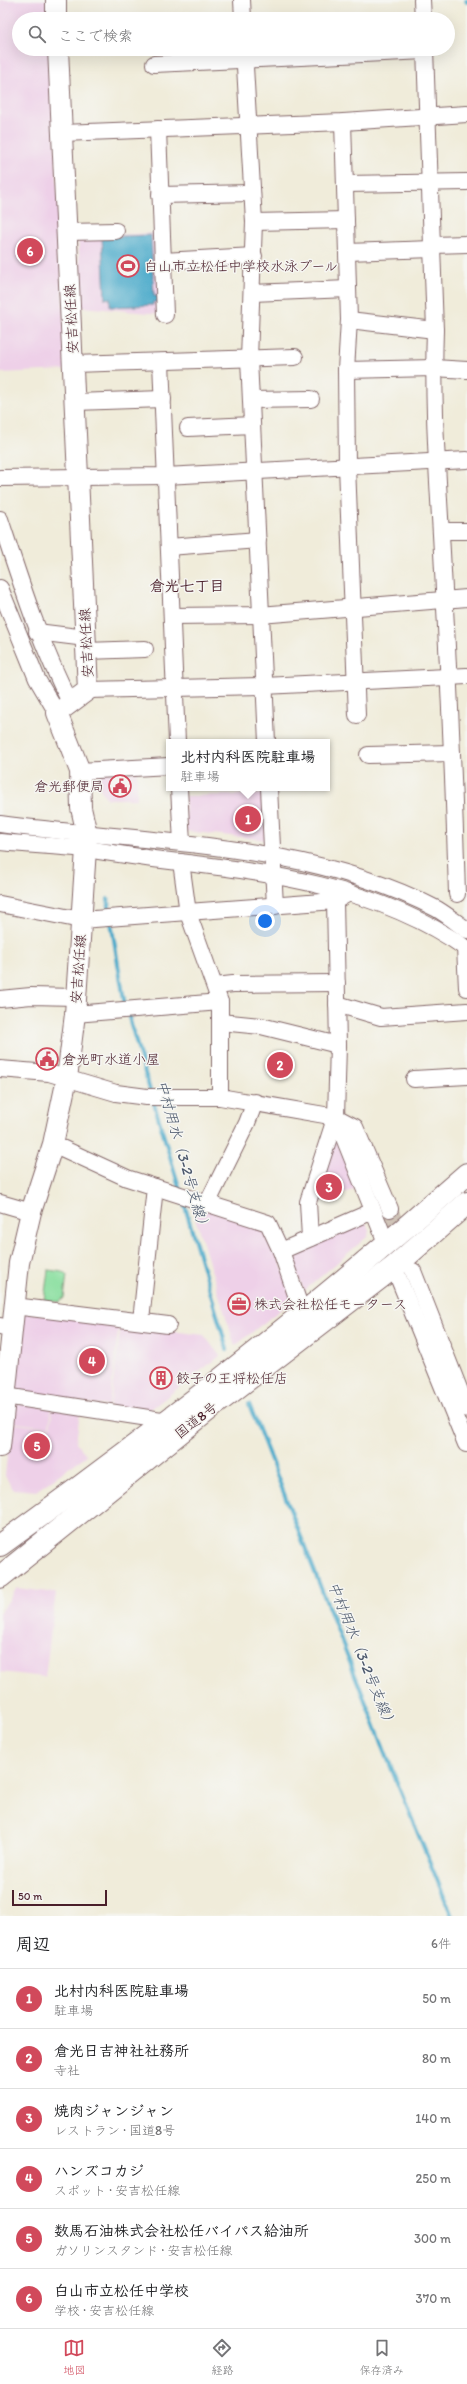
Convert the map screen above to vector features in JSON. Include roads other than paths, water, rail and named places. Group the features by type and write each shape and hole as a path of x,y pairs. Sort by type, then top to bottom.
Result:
{"highway":[{"name":"国道8号","path":"0,1545 168,1421 303,1315 387,1245 467,1174"},
{"name":"国道8号","path":"0,1577 213,1406 403,1269 467,1203"}],"main road":[{"path":"56,0 56,12"},
{"name":"安吉松任線","path":"0,1447 5,1396 6,1327 14,1306 19,1262 31,1212 53,1144 67,1078 75,1006 87,841 81,808 80,771 64,709 88,690 58,56"}],"street":[{"path":"242,0 243,12"},
{"path":"422,0 423,12"},
{"path":"154,64 227,56"},
{"path":"245,56 254,222 254,256 249,359 267,739"},
{"path":"425,56 433,247 436,462 445,599 452,752 462,894 437,910"},
{"path":"62,133 343,122 467,114"},
{"path":"343,122 349,320 346,370 347,466 357,715"},
{"path":"158,129 165,315"},
{"path":"345,184 467,182"},
{"path":"160,195 252,193"},
{"path":"254,222 346,220"},
{"path":"67,232 116,231"},
{"path":"347,252 467,244"},
{"path":"163,261 254,256"},
{"path":"252,292 348,289"},
{"path":"349,320 435,330"},
{"path":"73,364 295,357"},
{"path":"161,362 177,739"},
{"path":"346,370 434,368 467,370"},
{"path":"75,402 163,399"},
{"path":"251,400 311,399"},
{"path":"188,428 252,426"},
{"path":"0,478 165,476 467,460"},
{"path":"0,519 64,709"},
{"path":"441,532 467,531"},
{"path":"169,547 258,540"},
{"path":"0,588 6,623 36,679 64,709"},
{"path":"172,616 260,614 467,598"},
{"path":"38,632 86,644 145,649"},
{"path":"88,690 264,686 356,680 467,676"},
{"path":"368,756 452,752"},
{"path":"80,771 166,766"},
{"path":"179,791 182,843"},
{"path":"269,791 275,906"},
{"path":"0,824 87,841 181,862 274,874 426,925 466,948 467,988"},
{"path":"0,842 87,841 182,843 273,856 363,878 437,910 467,930"},
{"path":"181,862 188,913 216,986 220,1002 220,1097"},
{"path":"0,904 81,920 275,906 342,897"},
{"path":"310,1238 308,1202 333,1118 338,1045 337,982 342,897"},
{"path":"216,986 233,984 337,982"},
{"path":"0,999 32,996 75,1006 126,1010 220,1002"},
{"path":"337,1004 381,1017 467,1011"},
{"path":"220,1022 261,1026 338,1045"},
{"path":"0,1069 49,1074 116,1093 152,1097 220,1097 255,1102 333,1118 355,1127 390,1209"},
{"path":"414,1079 467,1076"},
{"path":"207,1204 247,1123 255,1102"},
{"path":"333,1118 342,1133 387,1245"},
{"path":"53,1144 127,1178 268,1223 281,1251 303,1315"},
{"path":"141,1321 155,1187"},
{"path":"0,1203 31,1212"},
{"path":"281,1251 373,1211"},
{"path":"403,1269 467,1409"},
{"path":"403,1269 467,1442"},
{"path":"14,1306 168,1324"},
{"path":"5,1396 168,1421"}],"water":[{"name":"白山市立松任中学校水泳プール","path":"151,235 154,296 159,296 159,302 153,302 153,305 110,307 110,298 105,299 102,237"}],"waterway":[{"name":"中村用水（3-2号支線）","path":"108,899 110,915"},
{"name":"中村用水（3-2号支線）","path":"111,922 125,1006"},
{"name":"中村用水（3-2号支線）","path":"128,1014 151,1094"},
{"name":"中村用水（3-2号支線）","path":"153,1100 180,1190"},
{"name":"中村用水（3-2号支線）","path":"183,1200 227,1349"},
{"name":"中村用水（3-2号支線）","path":"249,1404 398,1785 452,1916"}],"tunnel":[{"path":"390,1209 411,1265"}],"place":[{"name":"白山市立松任中学校","path":"30,251"},
{"name":"白山市立松任中学校水泳プール","path":"128,266"},
{"name":"倉光郵便局","path":"120,786"},
{"name":"北村内科医院駐車場","path":"248,819"},
{"name":"倉光町水道小屋","path":"47,1059"},
{"name":"倉光日吉神社社務所","path":"280,1065"},
{"name":"焼肉ジャンジャン","path":"329,1187"},
{"name":"株式会社松任モータース","path":"239,1304"},
{"name":"ハンズコカジ","path":"92,1361"},
{"name":"餃子の王将松任店","path":"161,1378"},
{"name":"数馬石油株式会社松任バイパス給油所","path":"37,1446"}],"district":[{"name":"倉光七丁目","path":"187,586"}]}
